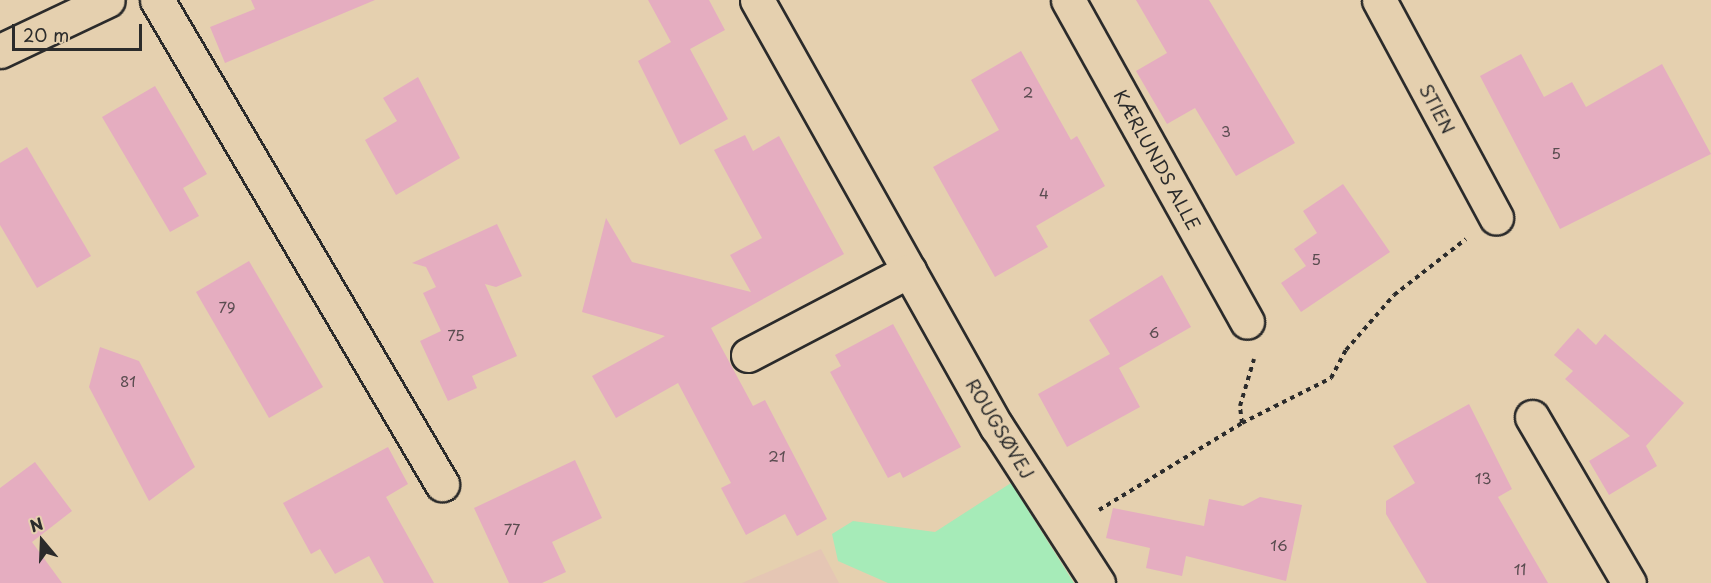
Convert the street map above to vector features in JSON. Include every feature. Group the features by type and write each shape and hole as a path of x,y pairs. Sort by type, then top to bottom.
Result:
{"street":[{"path":"0,51 108,0"},
{"path":"157,0 442,484"},
{"name":"ROUGSØVEJ","path":"757,0 997,427 1098,583"},
{"name":"KÆRLUNDS ALLE","path":"1068,0 1247,321"},
{"name":"STIEN","path":"1379,0 1496,218"},
{"path":"748,355 909,271"},
{"path":"1532,417 1629,583"}],"path":[{"path":"1064,531 1242,423 1331,378 1346,350 1394,295 1496,218"},
{"path":"1242,423 1240,406 1256,353"}],"shaded area":[{"path":"821,549 839,583 742,583"}],"green space":[{"path":"1011,483 1074,583 888,583 838,561 832,534 853,521 935,532"}],"building":[{"path":"251,0 375,0 225,63 210,27 255,9"},
{"path":"648,0 709,0 725,30 690,49 728,119 680,145 638,61 671,42"},
{"path":"1136,0 1209,0 1295,143 1236,176 1195,108 1167,124 1136,71 1167,53"},
{"path":"1021,51 1071,140 1077,136 1105,186 1036,226 1048,247 995,277 933,167 999,130 971,80"},
{"path":"1521,54 1544,97 1572,82 1586,107 1662,64 1711,154 1560,229 1480,76"},
{"path":"418,77 460,158 396,195 365,140 397,121 383,98"},
{"path":"155,86 207,174 183,188 199,216 170,232 102,117"},
{"path":"745,135 753,151 779,136 844,254 711,328 753,406 765,400 827,519 797,536 785,514 746,535 721,488 731,483 678,383 616,418 592,376 665,336 582,312 606,218 632,262 751,292 730,255 762,238 714,150"},
{"path":"27,147 91,256 37,288 0,225 0,163"},
{"path":"1343,184 1390,252 1301,312 1281,283 1306,266 1294,249 1317,233 1303,211"},
{"path":"497,224 522,276 496,287 485,284 517,356 472,376 477,388 448,401 420,341 441,331 423,293 436,287 426,267 412,263"},
{"path":"249,261 323,387 269,418 196,292"},
{"path":"1162,275 1191,327 1119,368 1140,407 1067,447 1038,394 1110,354 1089,320"},
{"path":"893,324 961,447 903,478 900,472 888,478 830,372 841,366 835,355"},
{"path":"1578,328 1596,345 1605,334 1684,403 1646,446 1657,466 1609,495 1589,461 1630,436 1565,379 1573,371 1554,355"},
{"path":"100,347 139,361 195,467 149,501 89,387"},
{"path":"1469,404 1512,489 1498,497 1548,583 1427,583 1386,514 1386,501 1415,483 1393,446"},
{"path":"388,447 408,484 386,497 434,583 384,583 369,556 335,574 320,549 311,554 283,503"},
{"path":"575,460 602,518 552,542 566,572 542,583 509,583 474,508"},
{"path":"35,462 72,511 32,542 62,583 0,583 0,488"},
{"path":"1260,497 1302,505 1286,581 1186,556 1182,576 1146,568 1150,548 1106,538 1113,508 1204,526 1209,499 1243,506"}]}
